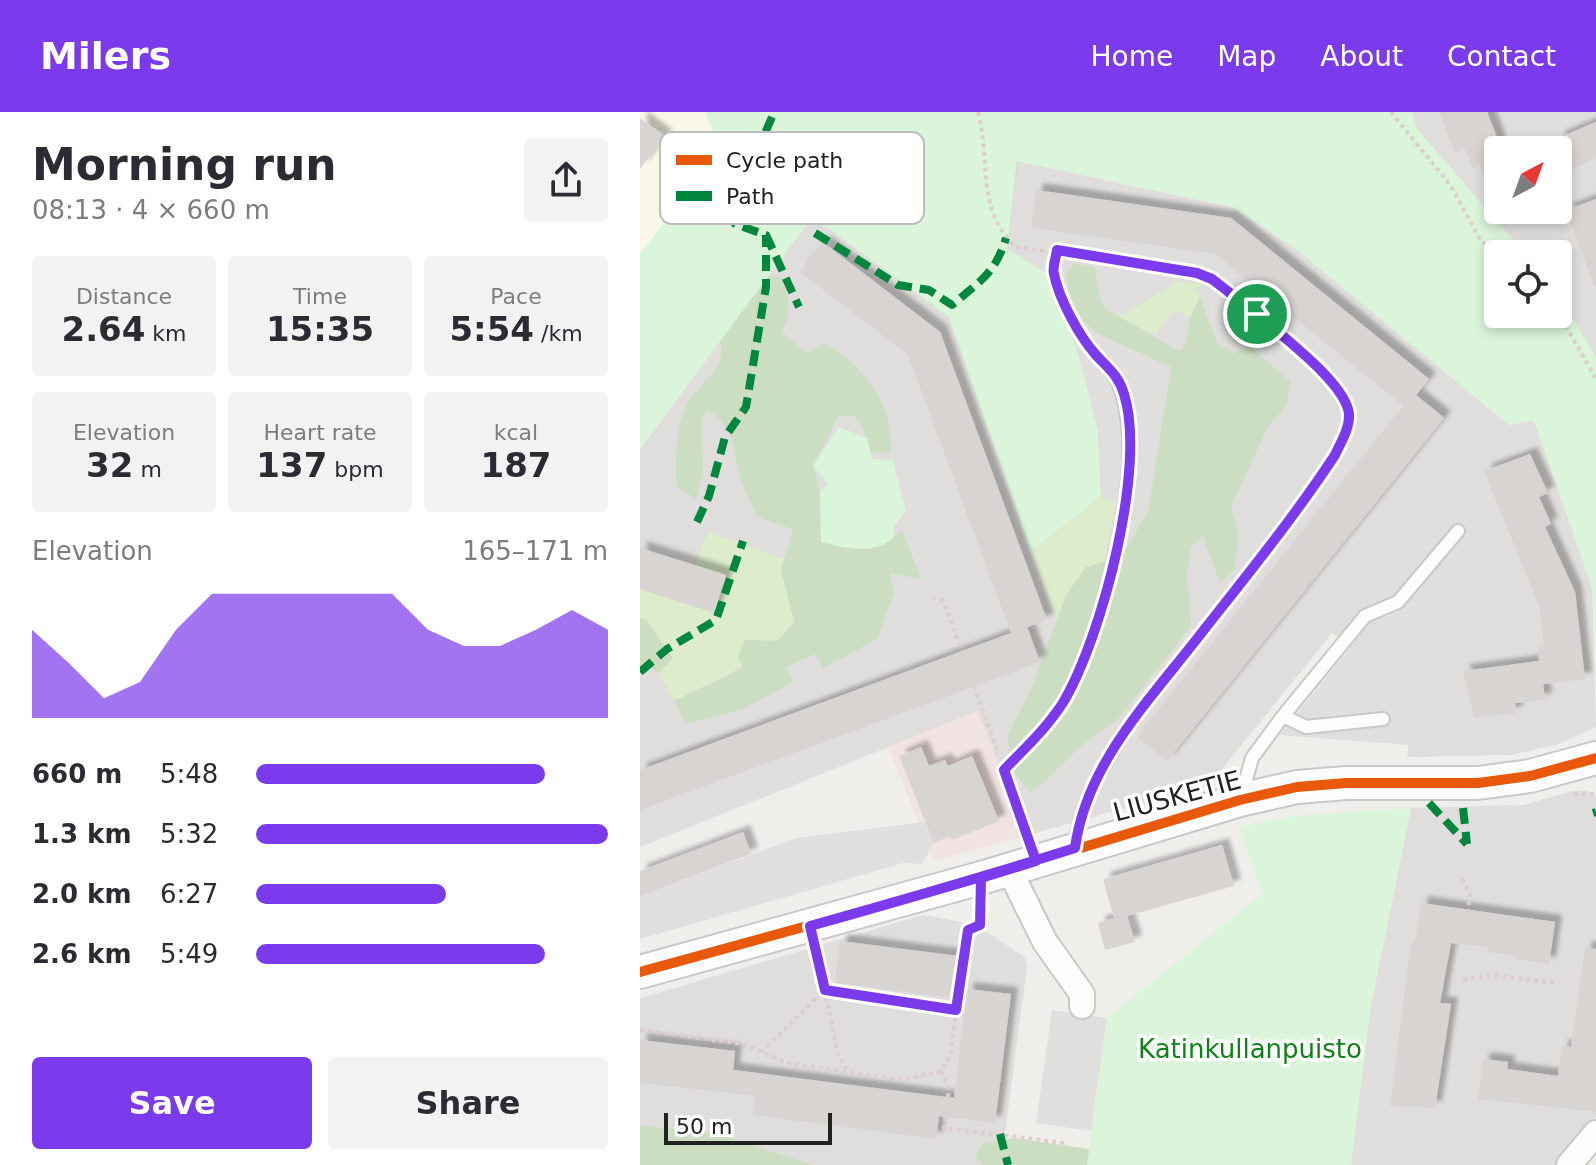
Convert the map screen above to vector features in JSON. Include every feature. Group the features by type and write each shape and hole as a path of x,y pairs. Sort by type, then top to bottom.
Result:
{"street":[{"name":"LIUSKETIE","path":"640,972 1009,869 1240,800 1297,787 1346,783 1478,783 1530,776 1596,758"},
{"path":"1009,869 1045,942 1082,994 1082,1006"},
{"path":"1569,1165 1596,1133"}],"lane":[{"path":"1009,869 1004,770 1046,726 1078,672 1114,553 1130,482 1125,395 1116,375 1098,357"},
{"path":"1240,800 1252,758 1283,716 1365,616 1398,602 1458,531"},
{"path":"1283,716 1306,727 1383,719"},
{"path":"1075,848 1080,814 1089,791 1126,729"}],"path":[{"path":"978,112 984,186 993,218 1016,247 1024,251 1034,248 1057,250 1173,268 1212,279 1310,361 1335,387 1349,410 1346,432 1318,480 1126,729"},
{"path":"1391,112 1451,186 1484,244"},
{"path":"1057,250 1053,271 1058,285 1098,357"},
{"path":"1567,328 1596,379"},
{"path":"932,598 943,601 962,651"},
{"path":"974,686 1004,770"},
{"path":"1572,794 1596,794"},
{"path":"640,1030 743,1044 787,1063 902,1080 941,1071 951,1054 968,930 980,925 1009,869"},
{"path":"1462,879 1470,895 1468,911"},
{"path":"810,926 838,1054 847,1070"},
{"path":"1463,980 1492,975 1557,983"},
{"path":"825,990 956,1010"},
{"path":"761,1052 825,990"},
{"path":"941,1071 949,1089 944,1128 1065,1143"}],"shaded area":[{"path":"640,112 706,112 714,132 660,132 660,224 663,224 640,254"},
{"path":"1412,112 1596,112 1596,358 1572,317 1572,240 1513,240 1499,224 1572,224 1572,136 1484,136 1484,207 1417,129"},
{"path":"1017,161 1232,207 1295,248 1509,425 1534,420 1592,588 1596,727 1559,744 1511,755 1407,757 1414,699 1332,633 1210,784 1025,836 978,711 640,847 640,449 806,224 820,224 949,317 1031,550 1081,375 1076,346 1047,274 1007,249"},
{"path":"1089,330 1171,367 1148,512 1101,497 1098,430 1076,346"},
{"path":"1436,507 1484,545 1410,649 1358,610"},
{"path":"1351,647 1415,699 1409,745 1279,735"},
{"path":"978,711 1025,836 934,861 888,747"},
{"path":"1572,791 1587,791 1596,796 1596,1116 1576,1143 1468,1128 1461,1165 1351,1165 1371,1005 1411,808 1523,805"},
{"path":"926,822 934,843 922,864 903,863 640,939 640,896 796,838"},
{"path":"923,915 974,924 1025,957 1027,967 1001,1165 814,1165 718,1134 640,1125 640,998"},
{"path":"1052,1010 1107,1018 1091,1131 1036,1123"},
{"path":"1467,1128 1576,1143 1558,1165 1461,1165"}],"green space":[{"path":"706,112 1412,112 1417,129 1484,207 1484,224 1499,224 1513,240 1484,240 1484,328 1572,328 1572,317 1596,358 1596,656 1592,588 1534,420 1509,425 1295,248 1232,207 1017,161 1007,249 1047,274 1076,346 1098,430 1101,497 1031,551 949,317 820,224 924,224 924,132 714,132"},
{"path":"845,112 969,112 1018,161 1007,249 1047,274 1076,346 1101,497 1031,551 949,317 831,230 834,224 924,224 924,132 816,132"},
{"path":"663,224 807,224 640,449 640,254"},
{"path":"683,224 806,224 768,276 781,277 787,292 789,304 782,332 808,354 824,343 852,363 874,389 888,420 891,436 890,453 871,452 862,425 854,416 839,415 813,466 820,492 821,541 864,549 883,544 902,530 921,579 890,573 894,594 877,639 823,668 815,654 786,667 793,682 743,709 686,724 674,701 743,668 738,657 745,640 778,641 794,622 781,570 793,529 757,517 742,482 728,432 717,416 708,410 701,417 703,475 696,499 677,487 677,450 683,413 719,363 719,339 712,323 698,306 640,254"},
{"path":"1073,264 1095,267 1100,299 1106,309 1179,351 1185,346 1190,319 1200,296 1217,343 1235,353 1250,346 1290,382 1287,404 1267,429 1231,506 1238,533 1235,569 1220,583 1203,536 1191,547 1187,575 1191,626 1117,720 1084,743 1030,792 1014,772 1007,736 1032,687 1066,595 1086,567 1121,557 1148,512 1171,368 1116,344 1088,325 1070,294 1066,272"},
{"path":"1173,281 1202,284 1195,288 1200,296 1190,319 1180,311 1170,314 1156,335 1117,318 1170,287"},
{"path":"839,427 867,438 872,459 893,460 906,511 894,526 894,537 878,547 859,549 821,542 820,492 828,484 813,466"},
{"path":"1101,497 1116,502 1104,562 1079,577 1068,594 1058,623 1031,551"},
{"path":"708,532 784,559 781,570 794,622 753,659 674,701 659,673 672,658 646,620 640,618 640,589 714,613 726,575 695,565"},
{"path":"640,618 646,620 673,658 659,673 644,664 640,667"},
{"name":"Katinkullanpuisto","path":"1411,808 1371,1005 1351,1165 1087,1165 1107,1018 1262,894 1238,827 1292,816"},
{"path":"640,1125 718,1134 814,1165 640,1165"},
{"path":"1015,1138 1089,1149 1092,1162 1098,1165 983,1165 975,1156 983,1144"}],"building":[{"path":"1439,112 1487,112 1496,136 1484,136 1484,175 1480,166 1473,169 1465,149 1455,153"},
{"path":"640,118 660,132 660,143 640,169"},
{"path":"1596,122 1596,158 1572,169 1572,136 1563,136"},
{"path":"1036,190 1231,218 1429,379 1416,395 1444,418 1167,761 1138,738 1405,407 1215,254 1031,228"},
{"path":"1596,199 1596,286 1571,224 1572,208"},
{"path":"824,243 940,332 1047,620 1027,627 1040,662 640,810 640,770 1011,633 908,355 800,272"},
{"path":"1530,454 1548,493 1539,497 1551,524 1545,527 1575,592 1585,679 1543,684 1545,700 1515,703 1516,713 1474,718 1463,671 1539,661 1538,647 1544,646 1539,606 1484,471"},
{"path":"640,548 726,575 714,613 640,589"},
{"path":"921,747 929,766 945,760 948,766 972,756 999,821 952,840 950,836 934,843 899,756"},
{"path":"743,832 751,854 640,896 640,871"},
{"path":"1222,845 1234,886 1127,916 1135,942 1105,950 1098,923 1114,918 1103,879"},
{"path":"1421,903 1555,922 1549,964 1488,952 1488,947 1451,943 1440,1003 1451,1004 1435,1108 1390,1106 1411,943 1415,943"},
{"path":"840,941 958,956 952,998 835,983"},
{"path":"1585,948 1596,949 1596,1112 1478,1099 1483,1059 1508,1062 1507,1069 1558,1076 1562,1046 1571,1047"},
{"path":"967,989 1011,994 995,1123 939,1116 936,1139 753,1115 755,1096 640,1083 640,1040 735,1051 733,1070 954,1098"}],"marked path":[{"path":"765,132 772,117"},
{"path":"735,224 766,235 799,307"},
{"path":"815,233 898,285 929,290 952,305 991,269 1006,238"},
{"path":"697,522 709,496 725,437 746,407 766,287 766,235"},
{"path":"640,672 667,649 716,620 743,541"},
{"path":"1429,803 1467,844"},
{"path":"1463,808 1467,844"},
{"path":"1000,1134 1008,1165"}],"cycle path":[{"path":"640,972 981,878 1240,800 1297,787 1346,783 1478,783 1530,776 1596,758"}],"route":[{"path":"1257,314 1212,279 1197,273 1057,250 1053,271 1066,305 1089,346 1116,375 1125,395 1130,482 1111,568 1078,672 1046,726 1004,770 1036,861 1009,869 981,878 980,925 968,930 956,1010 825,990 810,926 981,878 1036,861 1075,848 1080,814 1089,791 1126,729 1335,455 1349,419 1346,402 1310,361 1257,314"}]}
